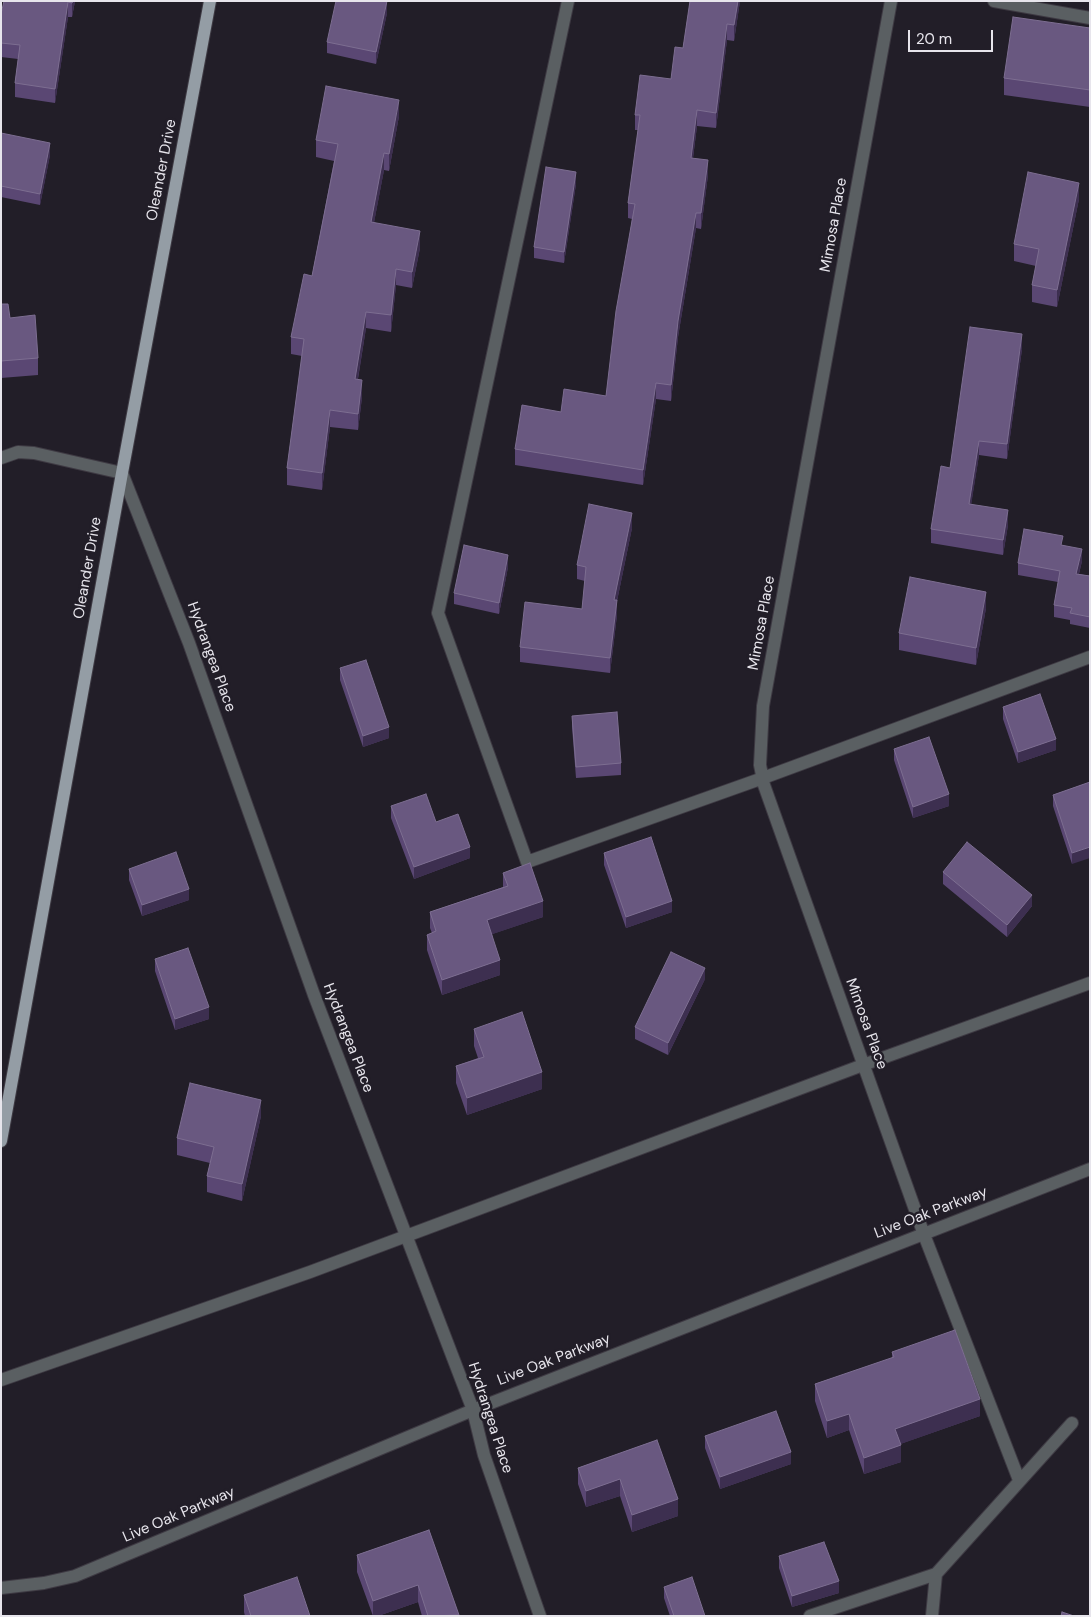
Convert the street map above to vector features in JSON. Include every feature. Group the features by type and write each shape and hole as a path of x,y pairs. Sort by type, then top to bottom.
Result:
{"main road":[{"name":"Oleander Drive","path":"1,1141 210,1"}],"street":[{"path":"568,1 438,614 527,862 763,778 1090,657"},
{"name":"Mimosa Place","path":"891,1 763,706 760,735 763,778 923,1232 1019,1480"},
{"path":"994,1 1090,18"},
{"path":"1,458 18,452 34,453 122,473"},
{"name":"Hydrangea Place","path":"122,473 189,643 314,996 473,1410 484,1455 540,1616"},
{"path":"1,1380 310,1272 863,1065 1090,983"},
{"name":"Live Oak Parkway","path":"1,1588 44,1583 75,1576 473,1410 923,1232 1090,1169"},
{"path":"810,1616 936,1574 1072,1423"},
{"path":"932,1616 936,1574"}],"building":[{"path":"4,1 73,1 72,3 68,2 55,89 15,83 20,45 1,43 1,14"},
{"path":"336,1 387,1 376,52 327,42"},
{"path":"690,1 738,1 734,25 727,24 716,113 697,110 691,158 708,160 701,213 696,213 678,321 671,385 656,383 643,470 515,449 522,405 561,412 564,389 606,396 616,311 635,204 628,203 640,115 635,115 640,75 671,79 675,47 683,48"},
{"path":"1013,17 1090,28 1090,90 1004,78"},
{"path":"326,86 399,100 389,154 384,153 371,222 420,231 412,272 396,269 391,315 366,312 355,379 362,380 358,414 330,410 322,473 287,468 304,339 291,337 304,274 312,276 338,144 316,140"},
{"path":"1,133 50,143 40,194 1,186"},
{"path":"546,167 576,172 564,252 534,247"},
{"path":"1028,172 1079,183 1057,290 1032,285 1039,249 1014,244"},
{"path":"1,304 8,304 10,318 35,315 38,358 1,361"},
{"path":"970,327 1022,334 1007,444 979,441 969,504 1008,510 1003,540 931,529 941,466 950,468"},
{"path":"589,504 632,513 614,600 617,600 610,658 520,647 525,602 582,609 586,567 577,565"},
{"path":"1024,529 1063,536 1061,545 1082,549 1076,574 1090,576 1090,617 1070,613 1072,608 1054,605 1060,571 1018,563"},
{"path":"464,545 508,555 499,603 454,593"},
{"path":"910,577 986,592 976,648 899,633"},
{"path":"366,660 389,727 363,736 340,668"},
{"path":"1040,694 1056,739 1018,752 1003,707"},
{"path":"617,712 621,763 576,767 572,716"},
{"path":"929,737 949,794 913,807 894,749"},
{"path":"1090,782 1090,847 1072,853 1053,795"},
{"path":"426,794 436,822 458,814 470,847 414,867 391,806"},
{"path":"651,837 672,901 626,917 604,853"},
{"path":"967,842 1032,895 1007,925 943,872"},
{"path":"176,852 189,889 142,905 129,869"},
{"path":"530,863 543,901 487,920 500,960 442,980 427,935 436,931 430,912 508,886 503,873"},
{"path":"188,948 209,1007 175,1019 155,959"},
{"path":"671,952 705,968 668,1043 635,1027"},
{"path":"522,1012 542,1072 467,1098 456,1066 484,1057 474,1029"},
{"path":"190,1083 261,1100 242,1184 207,1176 214,1147 177,1138"},
{"path":"955,1330 980,1399 895,1429 901,1445 864,1458 849,1414 827,1421 815,1384 894,1357 892,1352"},
{"path":"776,1411 791,1452 720,1477 705,1436"},
{"path":"657,1440 678,1499 632,1515 620,1479 586,1491 578,1468"},
{"path":"429,1530 459,1615 428,1616 418,1585 373,1601 357,1555"},
{"path":"824,1542 839,1581 792,1596 779,1556"},
{"path":"297,1577 310,1616 251,1616 244,1595"},
{"path":"692,1577 705,1616 674,1616 664,1587"},
{"path":"1062,1612 1074,1616 1061,1616"}]}
